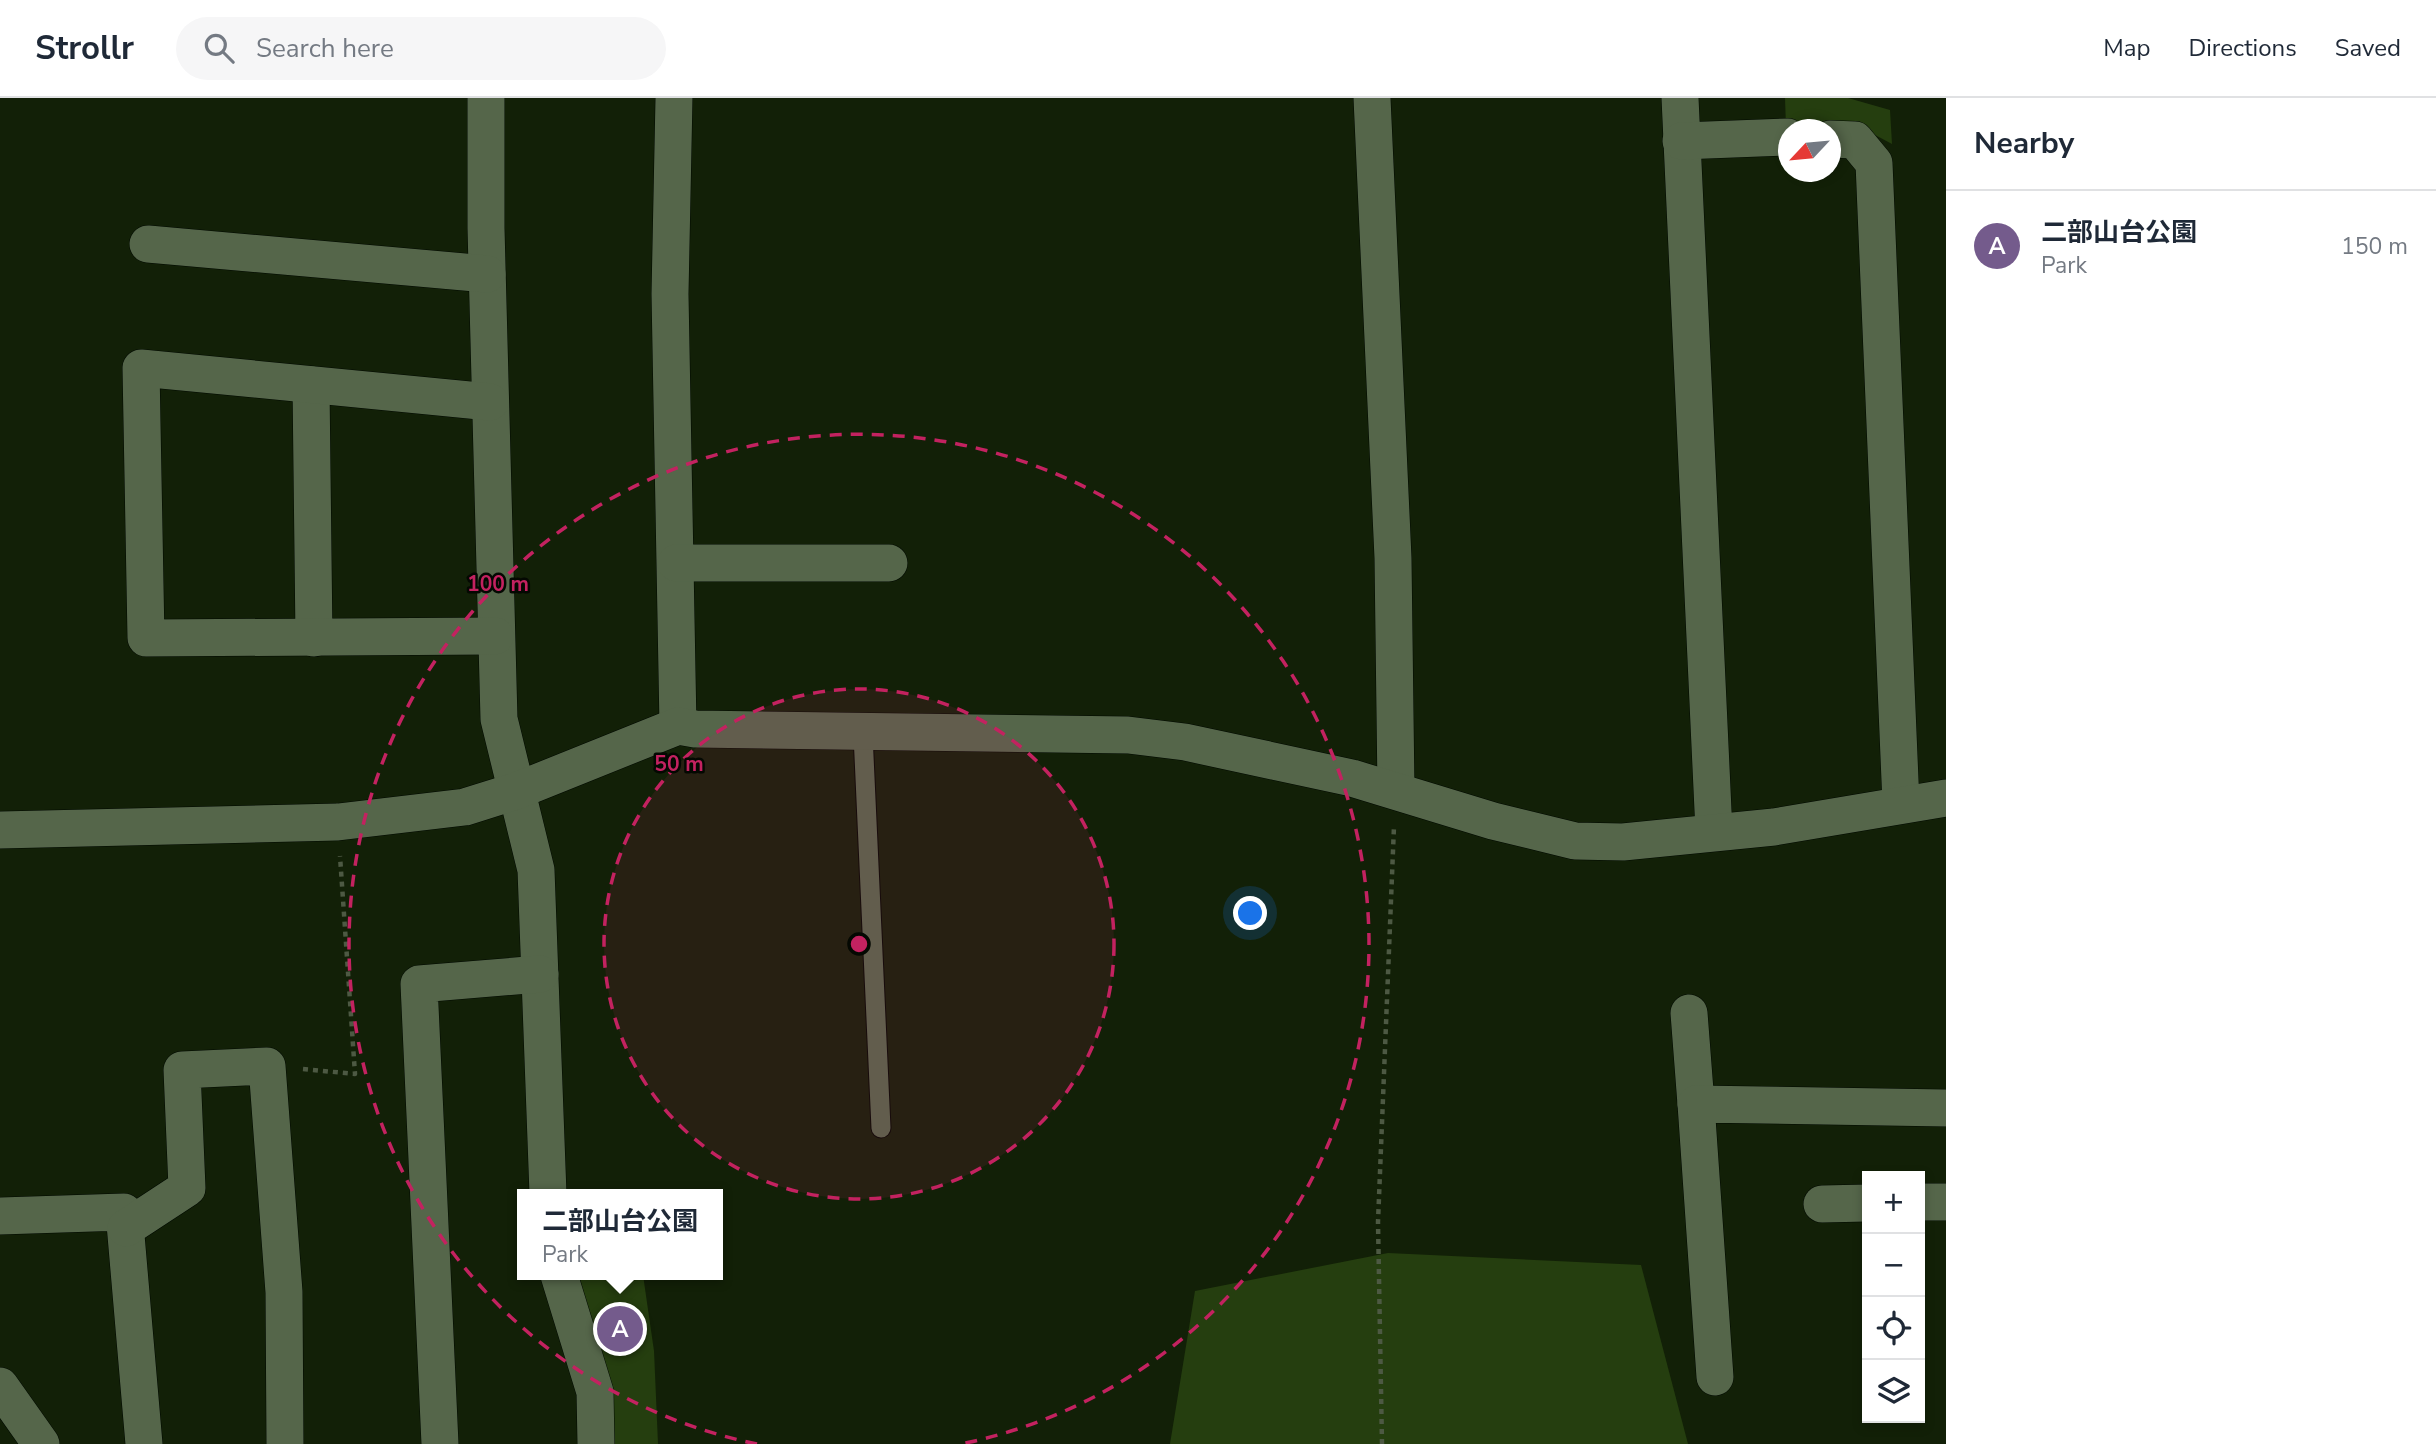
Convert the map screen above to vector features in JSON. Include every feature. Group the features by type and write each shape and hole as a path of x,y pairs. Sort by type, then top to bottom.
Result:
{"street":[{"path":"486,98 487,274 499,719 536,870 548,1189"},
{"path":"674,98 670,295 678,726"},
{"path":"1373,98 1393,558 1396,790"},
{"path":"1680,98 1714,832"},
{"path":"1681,141 1778,137"},
{"path":"1841,139 1855,140 1874,163 1901,804"},
{"path":"148,244 487,274"},
{"path":"490,402 141,368 146,638 495,636"},
{"path":"311,385 314,638"},
{"path":"676,563 889,563"},
{"path":"0,830 338,822 465,807 516,791 678,726 695,729 863,734 958,731 1128,735 1185,742 1396,790 1493,821 1575,841 1623,842 1774,827 1946,798"},
{"path":"440,1444 419,984 540,975"},
{"path":"1689,1013 1715,1377"},
{"path":"126,1228 187,1188 182,1070 267,1066 284,1292 285,1444"},
{"path":"1696,1104 1946,1108"},
{"path":"1925,1202 1946,1202"},
{"path":"1822,1203 1862,1203"},
{"path":"0,1216 124,1212 144,1444"},
{"path":"561,1280 595,1392 596,1444"},
{"path":"0,1386 41,1444"}],"lane":[{"path":"863,734 881,1128"}],"path":[{"path":"1382,1444 1378,1222 1396,790"},
{"path":"267,1066 355,1074 338,822"}],"green space":[{"path":"1785,98 1848,98 1890,110 1892,144 1862,128 1841,128 1841,119 1786,119"},
{"path":"1388,1253 1641,1265 1688,1444 1170,1444 1195,1291"},
{"path":"579,1280 644,1280 654,1351 658,1444 608,1444"}],"place":[{"name":"二部山台公園","path":"620,1329"}]}
